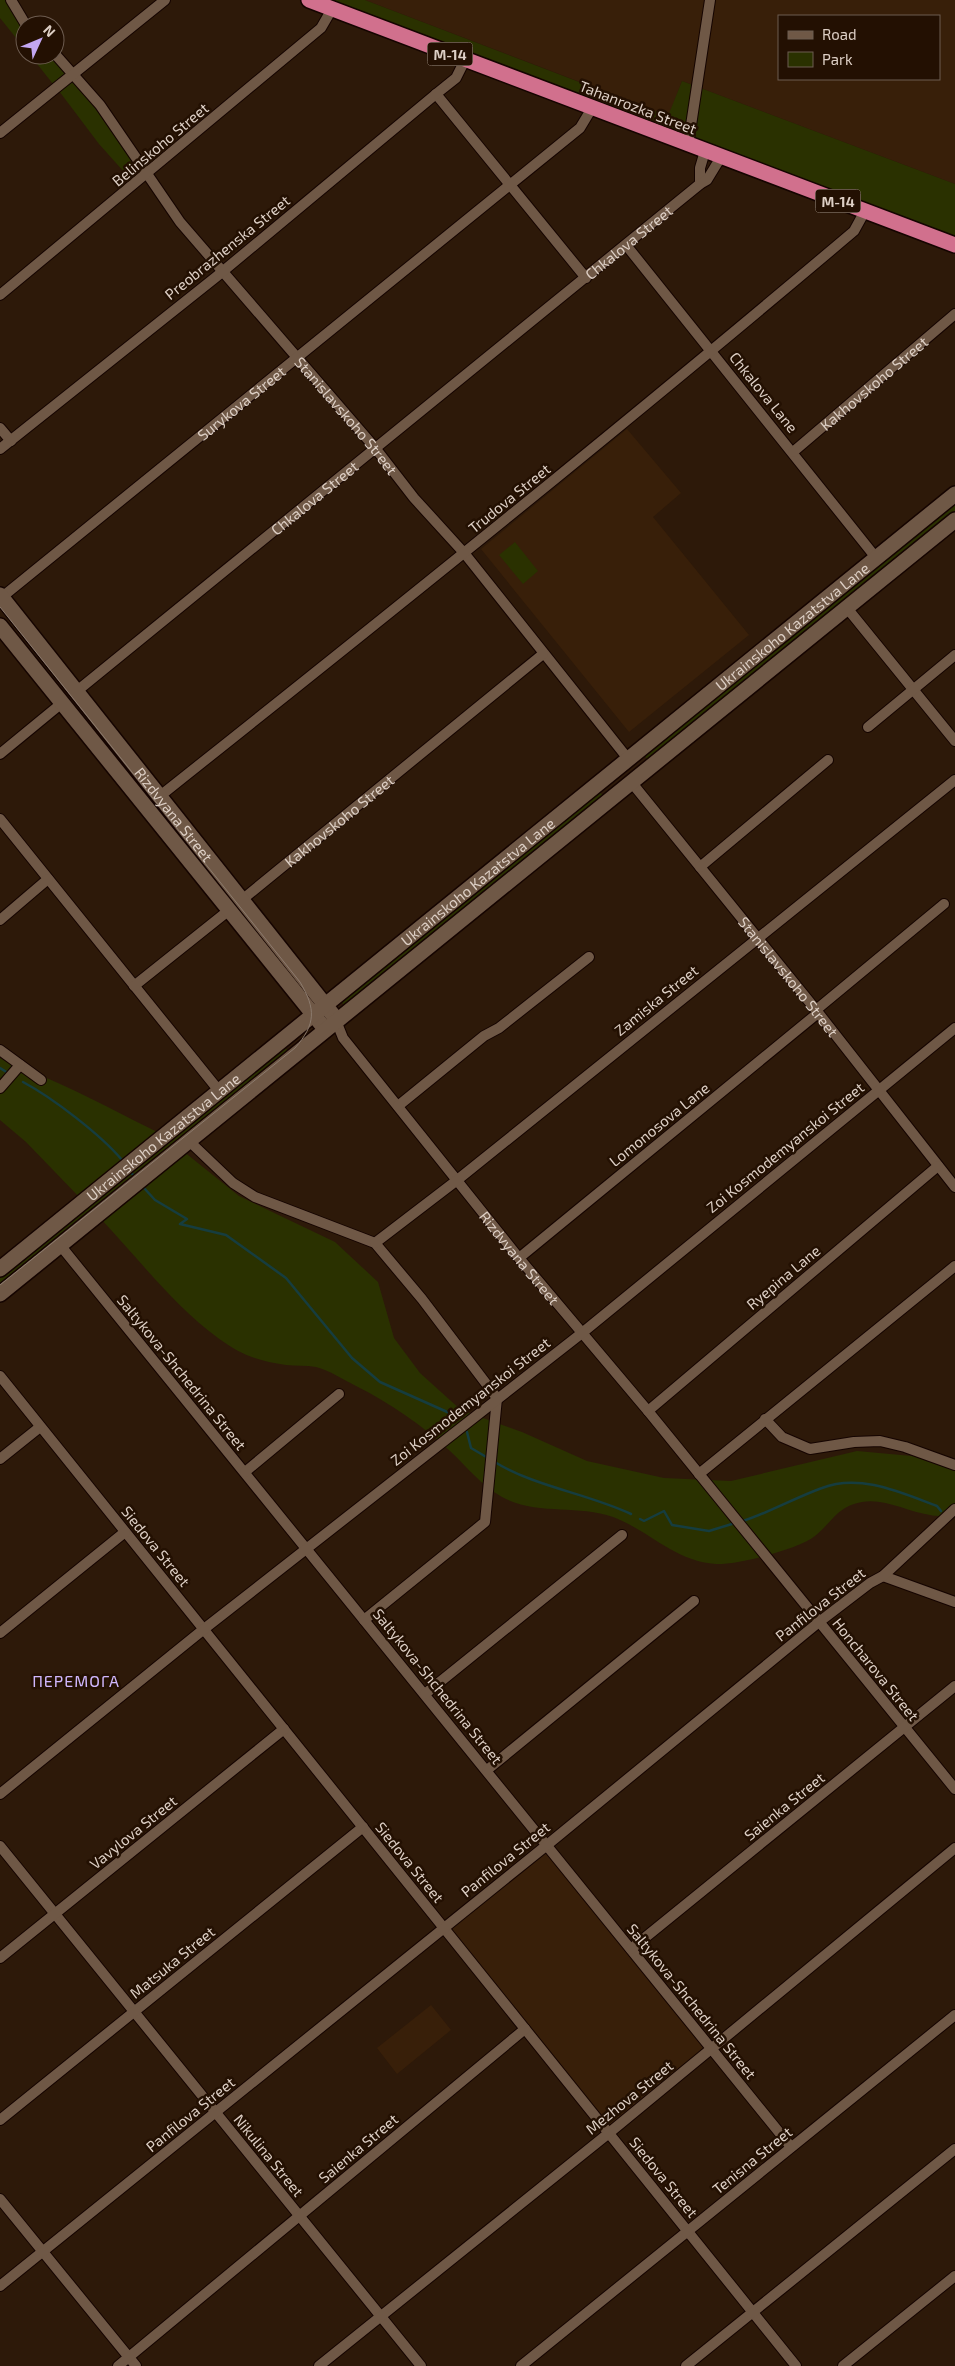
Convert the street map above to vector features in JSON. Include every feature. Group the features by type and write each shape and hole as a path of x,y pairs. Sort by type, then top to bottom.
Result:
{"highway":[{"name":"Tahanrozka Street","path":"309,0 955,245"}],"street":[{"path":"11,0 20,15"},
{"path":"0,133 165,0"},
{"path":"688,145 710,0"},
{"name":"Belinskoho Street","path":"0,295 322,28 332,9"},
{"name":"Preobrazhenska Street","path":"0,449 223,272 456,78 465,60"},
{"name":"Stanislavskoho Street","path":"65,65 100,105 146,175 180,222 376,449 414,498 465,554 637,779 700,867 817,1011 955,1187"},
{"path":"436,94 586,278"},
{"name":"Surykova Street","path":"1,597 580,128 592,108"},
{"path":"700,184 700,168 705,151"},
{"name":"Chkalova Street","path":"0,754 707,180 721,157"},
{"name":"Trudova Street","path":"160,796 465,554 712,351 854,231 865,211"},
{"name":"Chkalova Lane","path":"626,245 877,559"},
{"name":"Kakhovskoho Street","path":"793,452 955,314"},
{"path":"0,428 11,441"},
{"name":"Ukrainskoho Kazatstva Lane","path":"0,1269 327,1006 955,494"},
{"name":"Ukrainskoho Kazatstva Lane","path":"0,1294 955,520"},
{"name":"Rizdvyana Street","path":"1,597 327,1006 332,1026"},
{"path":"847,608 955,741"},
{"name":"Rizdvyana Street","path":"0,626 313,1017 332,1026 519,1258 699,1474"},
{"name":"Kakhovskoho Street","path":"134,986 543,654"},
{"path":"868,727 955,655"},
{"path":"700,867 828,760"},
{"name":"Zamiska Street","path":"375,1243 456,1181 955,780"},
{"path":"0,819 220,1092"},
{"path":"0,920 48,879"},
{"name":"Lomonosova Lane","path":"519,1258 944,904"},
{"path":"398,1106 484,1036 499,1028 589,957"},
{"name":"Zoi Kosmodemyanskoi Street","path":"0,1794 306,1548 582,1333 955,1028"},
{"path":"0,1050 41,1080"},
{"path":"0,1088 20,1065"},
{"path":"189,1141 233,1182 255,1197 375,1243 422,1299 498,1398 485,1522 364,1620"},
{"name":"Ryepina Lane","path":"648,1411 938,1166"},
{"name":"Saltykova-Shchedrina Street","path":"60,1245 791,2147"},
{"path":"699,1474 955,1266"},
{"name":"Siedova Street","path":"0,1376 796,2366"},
{"path":"245,1472 339,1394"},
{"path":"765,1419 782,1437 810,1449 854,1442 880,1441 905,1447 955,1466"},
{"path":"0,1460 40,1427"},
{"name":"Honcharova Street","path":"699,1474 904,1728 954,1784"},
{"name":"Panfilova Street","path":"0,2286 547,1845 819,1622 870,1583 883,1576 955,1509"},
{"path":"0,1633 126,1532"},
{"path":"425,1694 622,1535"},
{"path":"883,1576 955,1602"},
{"path":"487,1770 694,1601"},
{"name":"Saienka Street","path":"631,1949 955,1686"},
{"name":"Vavylova Street","path":"0,1958 284,1729"},
{"name":"Matsuka Street","path":"0,2120 363,1827"},
{"name":"Nikulina Street","path":"0,1846 421,2366"},
{"name":"Mezhova Street","path":"319,2366 609,2133 955,1848"},
{"name":"Tenisna Street","path":"521,2366 955,2015"},
{"name":"Saienka Street","path":"118,2366 525,2029"},
{"path":"686,2366 955,2150"},
{"path":"0,2199 136,2366"},
{"path":"843,2366 955,2276"}],"shaded area":[{"path":"365,0 955,0 955,184 682,81 669,116"},
{"path":"627,429 681,493 653,517 749,635 629,732 481,549"},
{"path":"547,1849 705,2049 610,2128 449,1929"},
{"path":"431,2005 451,2030 397,2074 377,2048"}],"green space":[{"path":"0,0 10,0 19,15 15,15 15,37 0,18"},
{"path":"333,0 365,0 668,116 682,81 955,184 955,236"},
{"path":"38,65 61,65 67,73 53,84"},
{"path":"73,80 145,172 133,182 99,144 59,91"},
{"path":"955,501 955,516 651,764 643,754"},
{"path":"515,542 538,571 523,584 499,555"},
{"path":"598,790 607,800 348,1010 340,1000"},
{"path":"283,1045 291,1055 0,1290 0,1272"},
{"path":"0,1058 78,1092 163,1135 82,1200 26,1142 0,1120"},
{"path":"183,1151 239,1196 335,1242 378,1282 394,1338 420,1373 461,1410 522,1432 587,1461 664,1478 731,1481 857,1451 912,1456 955,1471 955,1515 933,1516 879,1502 862,1502 841,1511 815,1536 796,1546 752,1559 716,1564 701,1562 675,1552 613,1517 585,1511 529,1506 515,1503 502,1497 481,1481 428,1432 393,1407 321,1368 286,1365 267,1361 234,1349 202,1325 156,1281 100,1218"}],"waterway":[{"path":"0,1068 8,1073"},
{"path":"23,1082 48,1097 76,1118 122,1160"},
{"path":"144,1188 155,1200 187,1219 180,1224 226,1235 286,1278 352,1358 380,1382 454,1415"},
{"path":"467,1432 471,1448 488,1458"},
{"path":"493,1461 543,1484 631,1514"},
{"path":"740,1522 822,1488 836,1484 851,1483 881,1486 937,1506 941,1511"},
{"path":"640,1519 644,1521 664,1511 672,1525 709,1531 735,1523"}],"tram line":[{"path":"0,607 300,982 311,1008 310,1024 295,1048 0,1285"}],"district":[{"name":"ПЕРЕМОГА","path":"76,1680"}]}
